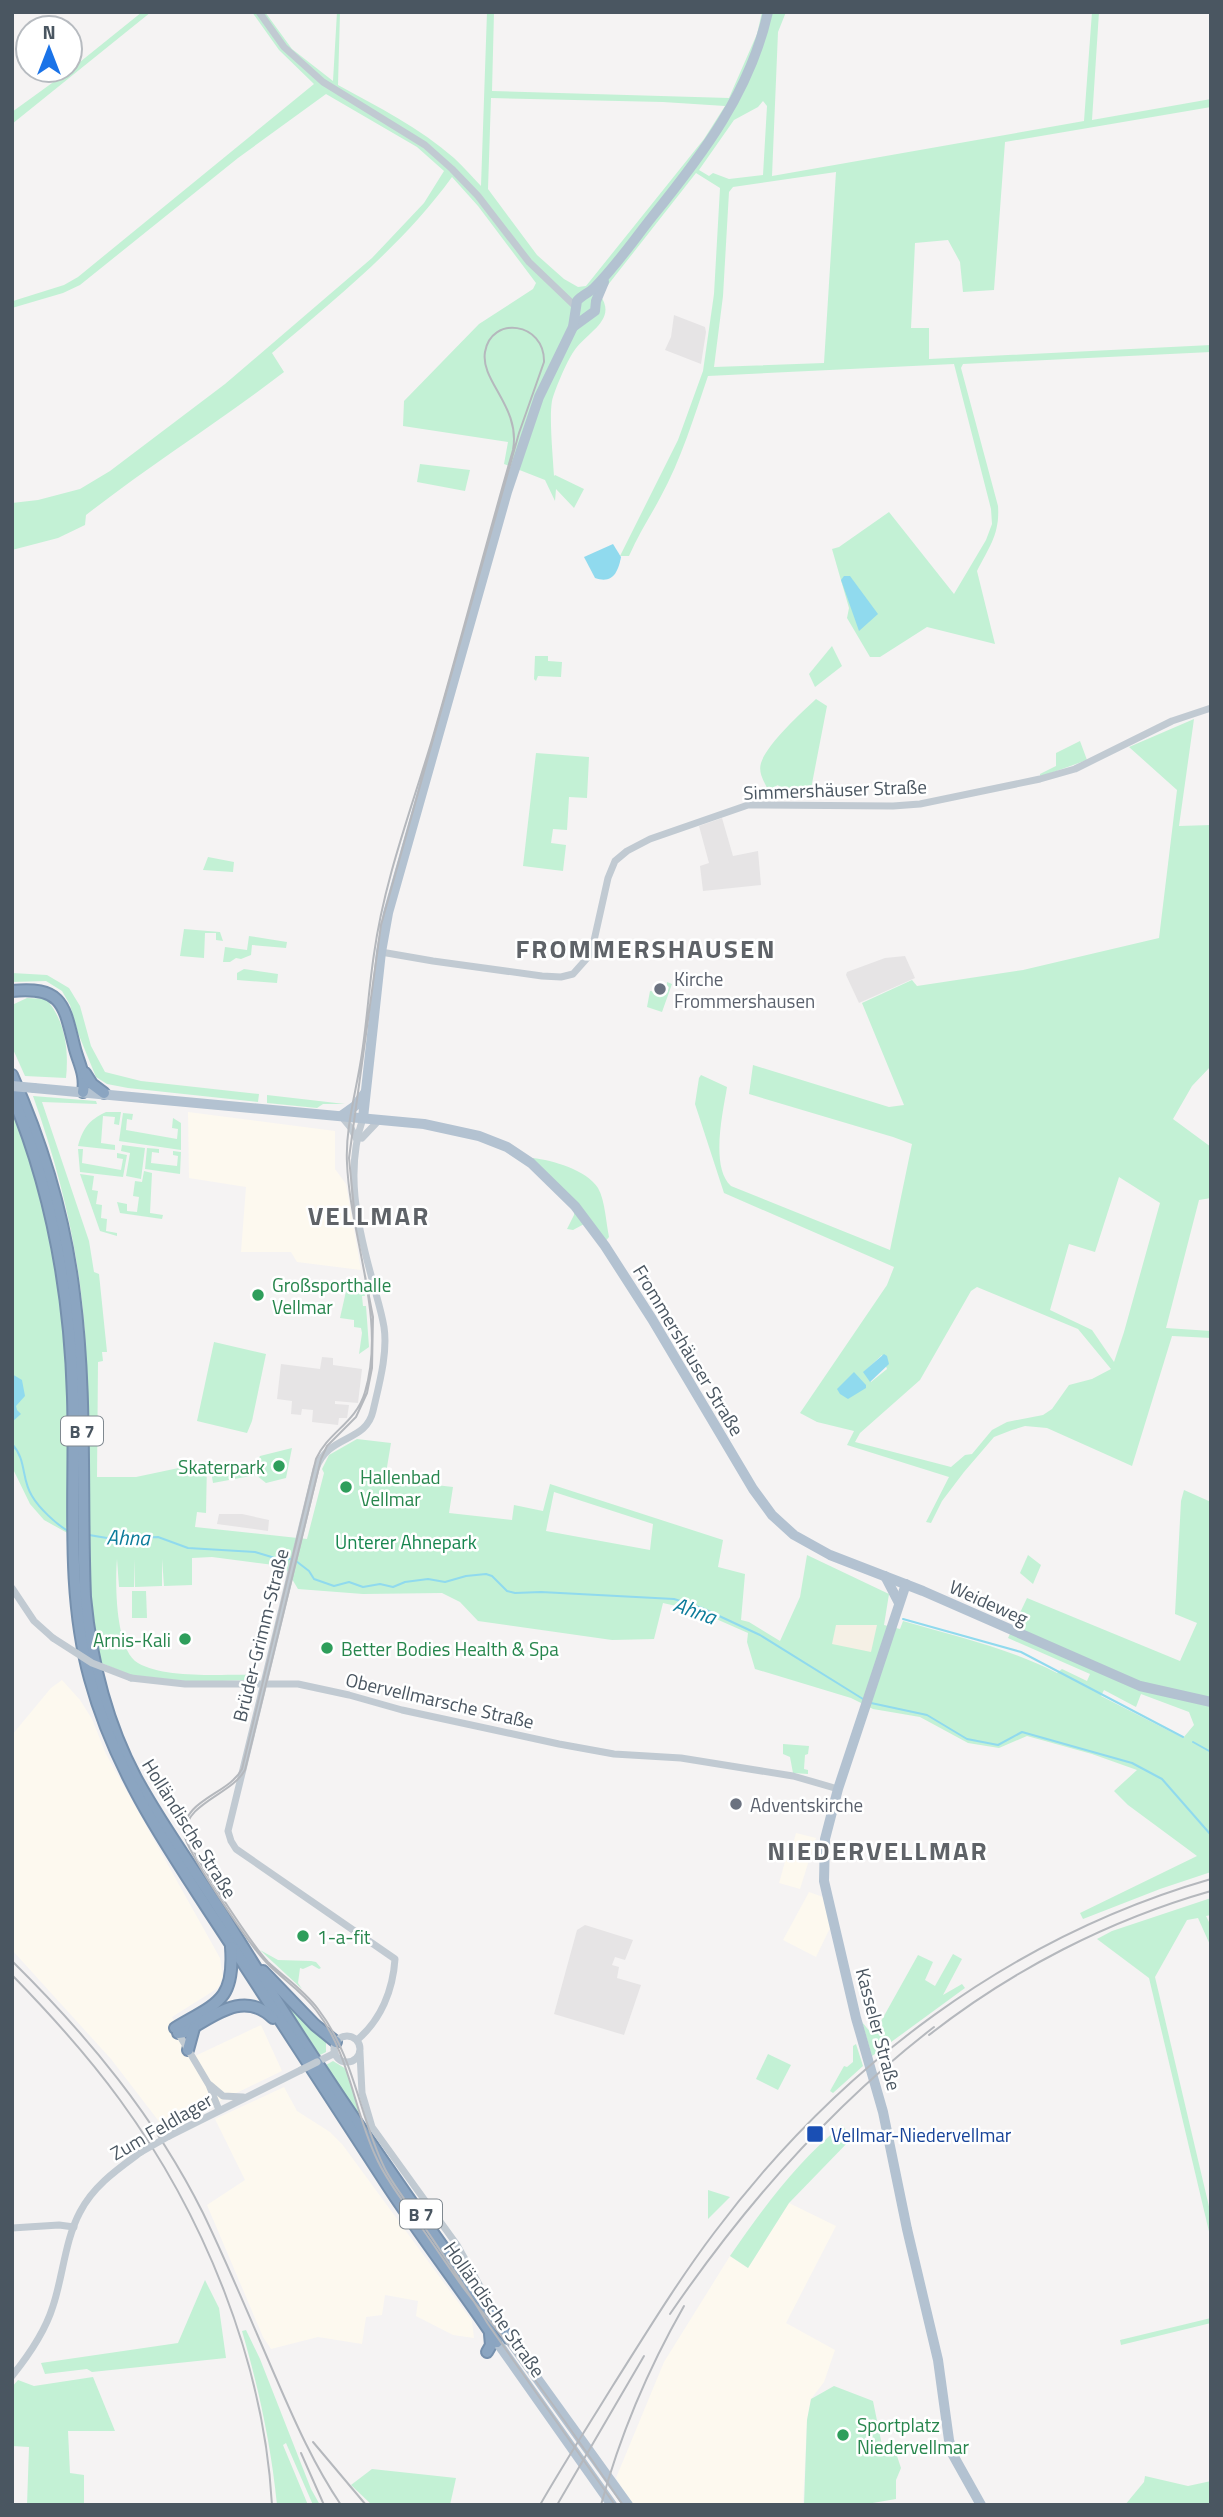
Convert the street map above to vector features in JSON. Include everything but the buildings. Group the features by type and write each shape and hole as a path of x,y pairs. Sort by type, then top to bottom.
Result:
{"highway":[{"path":"12,990 46,992 60,1002 85,1077 79,1091"},
{"path":"12,998 28,990"},
{"path":"80,1064 92,1084 104,1093"},
{"name":"B 7","path":"14,1086 38,1139 61,1215 74,1294 81,1371 85,1597 88,1631 109,1727"},
{"name":"Holländische Straße","path":"109,1727 132,1788 195,1891 298,2049 304,2066 493,2328 509,2339"},
{"name":"Holländische Straße","path":"109,1727 136,1778 252,1962 493,2328 496,2342"},
{"path":"177,2031 214,2006 225,1993 232,1971 230,1944"},
{"path":"252,1962 335,2048"},
{"path":"177,2031 185,2032 228,2008 243,2005 263,2010 285,2030"},
{"path":"188,2050 194,2028"},
{"path":"481,2288 493,2328 491,2345 487,2352"}],"main road":[{"path":"363,1118 381,952 399,871 507,492 542,390 573,327 577,301 609,272 695,164 723,123 752,65 768,12"},
{"path":"573,327 595,311 596,301 609,272"},
{"path":"583,296 592,296 596,301"},
{"path":"576,308 580,315 587,316"},
{"name":"Frommershäuser Straße","path":"14,1086 445,1127 480,1136 507,1147 531,1163 581,1212 652,1319 753,1489 767,1506"},
{"path":"340,1116 355,1106 365,1094"},
{"path":"365,1094 375,1111 385,1120"},
{"name":"Weideweg","path":"767,1506 788,1531 830,1555 906,1584 1140,1686 1211,1702"},
{"path":"885,1576 899,1603"},
{"name":"Kasseler Straße","path":"906,1584 838,1790 825,1839 824,1881 856,2018 883,2112 938,2360 949,2440 953,2455 981,2505"},
{"name":"Holländische Straße","path":"509,2339 628,2505"},
{"name":"Holländische Straße","path":"496,2342 612,2505"}],"street":[{"path":"259,12 284,47 323,82 425,145 452,169 478,196 529,262 576,308"},
{"path":"557,288 583,296"},
{"name":"Simmershäuser Straße","path":"400,955 542,976 561,977 573,974 589,956 611,869 621,855 634,846 667,832 748,805 920,804 1059,775 1172,721 1211,708"},
{"path":"381,952 400,955"},
{"path":"379,966 389,958 400,955"},
{"path":"340,1116 360,1139 385,1120"},
{"name":"Brüder-Grimm-Straße","path":"357,2040 372,2027 379,2015 395,1959 236,1849 231,1841 229,1821 320,1460 329,1448 359,1433 370,1420 380,1372 384,1328 360,1234 354,1173 363,1118"},
{"name":"Obervellmarsche Straße","path":"12,1588 34,1621 53,1638 92,1663 131,1678 185,1684 265,1682 321,1688 402,1710 592,1750 614,1754 664,1756 793,1776 838,1790"},
{"path":"177,2031 209,2085 219,2110"},
{"path":"304,2066 324,2058 344,2036 357,2040 360,2046 362,2093 372,2127 457,2245 481,2288"},
{"path":"335,2048 339,2059 346,2062 355,2059 360,2053"},
{"name":"Zum Feldlager","path":"12,2376 27,2358 52,2309 74,2227 80,2211 98,2186 141,2152 304,2066"},
{"path":"209,2085 219,2094 222,2102 219,2110"},
{"path":"219,2094 246,2097"},
{"path":"12,2228 59,2225 74,2227"}],"shaded area":[{"path":"674,315 705,327 701,364 665,350 671,337"},
{"path":"722,818 733,856 758,851 761,885 703,891 700,866 709,863 699,826"},
{"path":"905,956 915,978 859,1003 847,972 885,958"},
{"path":"188,1112 335,1131 335,1169 346,1184 361,1270 297,1262 291,1252 241,1252 246,1187 189,1178"},
{"path":"322,1357 333,1358 333,1365 362,1369 358,1403 335,1401 335,1404 349,1405 347,1418 339,1418 338,1425 312,1422 313,1410 302,1409 301,1415 291,1414 292,1401 277,1399 281,1364 320,1369"},
{"path":"219,1514 242,1514 269,1520 268,1531 217,1524"},
{"path":"62,1680 92,1719 106,1754 220,1958 223,1977 218,1988 172,2017 195,2056 261,2025 282,2071 164,2128 111,2059 12,1950 12,1735 51,1688"},
{"path":"796,1833 816,1838 800,1889 779,1883"},
{"path":"809,1892 823,1897 830,1928 816,1957 783,1940"},
{"path":"585,1925 633,1940 625,1960 615,1957 612,1965 619,1967 617,1978 641,1985 624,2035 554,2014 577,1930"},
{"path":"284,2087 297,2111 330,2132 342,2144 472,2321 474,2338 453,2335 416,2316 418,2301 385,2295 382,2315 366,2317 362,2344 318,2337 271,2349 263,2337 207,2205 245,2180 215,2119"},
{"path":"789,2203 836,2226 786,2323 835,2350 824,2382 811,2399 807,2420 803,2505 633,2505 616,2478 664,2362 730,2256 748,2268"}],"green space":[{"path":"142,12 151,12 84,66 84,59"},
{"path":"252,12 265,12 292,49 333,81 337,12 340,12 338,85 427,137 454,158 481,186 487,12 494,12 492,91 729,98 757,34 762,12 786,12 778,32 772,176 1084,121 1092,12 1099,12 1092,120 1211,99 1211,107 1005,142 994,290 963,292 960,262 948,240 915,243 911,328 929,328 929,359 1211,345 1211,352 963,364 961,368 998,506 995,533 977,571 995,644 927,627 880,657 870,657 847,618 849,608 832,549 839,547 889,512 954,594 986,540 992,524 991,509 954,364 708,376 668,484 629,556 620,556 678,440 703,371 714,294 720,188 696,173 600,295 605,304 603,319 574,351 565,368 552,401 552,449 554,476 584,489 574,508 556,489 555,501 545,480 504,464 508,442 403,426 404,401 479,324 533,289 536,283 478,206 452,177 390,249 272,353 284,372 86,515 85,525 58,538 12,550 12,503 38,500 80,489 110,471 225,384 372,258 424,203 444,171 417,147 326,94 238,158 80,285 63,293 12,308 12,293 13,301 64,285 78,277 314,84 279,50","holes":["491,98 725,106 704,139 586,286 578,287 564,279 537,255 488,189","763,101 767,106 763,175 729,179 713,173 709,176 699,170 734,120 758,107","836,172 824,363 714,367 723,296 729,192 733,187"]},
{"path":"51,84 62,84 12,124 12,112"},
{"path":"420,464 470,470 465,491 417,482"},
{"path":"832,646 842,666 815,687 809,674"},
{"path":"535,656 548,656 548,661 562,662 561,677 538,676 536,681"},
{"path":"816,699 827,706 810,794 784,794 778,785 768,790 760,770 764,755 785,729"},
{"path":"1194,719 1179,826 1211,825 1211,1066 1192,1086 1173,1119 1211,1147 1211,1198 1199,1200 1166,1328 1211,1331 1211,1338 1172,1336 1132,1466 1047,1428 1025,1426 994,1437 942,1501 931,1523 926,1522 949,1477 847,1445 854,1431 817,1422 800,1413 887,1285 894,1267 724,1193 695,1104 699,1078 701,1075 727,1087 719,1153 725,1177 731,1186 890,1250 912,1144 749,1094 753,1065 889,1107 904,1105 862,1003 912,980 917,986 1023,970 1159,938 1177,790 1129,747","holes":["1119,1177 1160,1203 1114,1362 1092,1330 1050,1310 1069,1244 1095,1252","977,1287 1078,1329 1111,1369 1092,1379 1069,1385 1052,1409 1043,1415 1007,1422 992,1430 972,1454 965,1455 951,1467 855,1442 860,1433 920,1380 971,1291","882,1355 887,1369 871,1382 864,1372"]},
{"path":"1080,741 1087,760 1040,777 1040,774 1056,766 1056,753"},
{"path":"536,753 589,757 587,798 569,797 567,830 553,829 551,843 566,845 563,871 523,866"},
{"path":"208,857 234,862 233,872 203,870"},
{"path":"184,929 220,932 223,941 216,940 216,933 205,933 204,958 180,956"},
{"path":"249,936 287,942 286,948 252,945 251,955 223,962 225,947 247,950"},
{"path":"244,969 278,974 277,983 237,980 237,973"},
{"path":"12,973 47,975 69,988 80,1006 91,1046 105,1072 141,1081 259,1094 258,1102 107,1084 96,1077 70,1005 62,991 46,981 12,982"},
{"path":"667,982 672,984 662,1012 647,1007 650,991 667,993"},
{"path":"27,998 46,999 58,1016 66,1046 66,1078 25,1076 12,1047 12,1005"},
{"path":"267,1095 345,1104 323,1104 317,1108 267,1103"},
{"name":"Unterer Ahnepark","path":"33,1096 96,1101 97,1104 42,1102 89,1241 94,1272 99,1274 107,1352 102,1352 103,1361 98,1362 97,1477 136,1477 207,1462 206,1513 197,1512 195,1527 307,1539 324,1473 322,1469 329,1455 357,1439 391,1443 385,1479 453,1487 449,1513 512,1520 514,1505 543,1511 550,1484 723,1540 718,1567 745,1574 741,1620 780,1641 800,1597 807,1555 889,1594 884,1625 900,1629 903,1621 1000,1649 1057,1673 1062,1669 1087,1681 1090,1674 1008,1638 1027,1598 1180,1661 1197,1623 1175,1614 1181,1501 1184,1490 1211,1502 1211,1872 1083,1919 1080,1913 1197,1856 1128,1805 1114,1791 1137,1770 1027,1736 999,1748 968,1743 920,1717 873,1709 851,1698 755,1669 747,1642 748,1633 698,1611 663,1603 654,1639 612,1640 478,1621 460,1602 442,1593 363,1594 298,1589 283,1564 212,1557 192,1558 192,1585 164,1586 162,1559 162,1586 135,1587 134,1559 134,1587 119,1587 117,1559 118,1615 130,1656 149,1668 178,1674 252,1675 252,1680 193,1682 130,1675 99,1662 90,1587 86,1362 68,1363 71,1535 44,1520 30,1504 12,1467 12,1109 29,1149 55,1251 67,1354 86,1352 80,1287 69,1223","holes":["554,1492 653,1524 650,1550 546,1531","1104,1690 1136,1707 1141,1694 1189,1712 1194,1725 1183,1738 1101,1696"]},
{"path":"106,1112 121,1112 119,1125 114,1124 115,1117 103,1116 101,1143 115,1145 115,1150 78,1146 87,1125"},
{"path":"123,1113 133,1114 132,1120 127,1119 126,1130 177,1139 178,1129 172,1128 173,1118 181,1123 181,1150 119,1141"},
{"path":"122,1145 145,1148 141,1179 126,1176 130,1153 121,1151"},
{"path":"147,1148 159,1149 159,1153 152,1152 151,1163 177,1166 178,1156 173,1155 173,1151 181,1152 180,1174 145,1169"},
{"path":"78,1149 83,1149 82,1163 121,1170 123,1159 117,1158 117,1153 127,1155 123,1177 80,1172"},
{"path":"533,1158 578,1171 598,1188 604,1205 609,1237 602,1245 586,1223 573,1230 567,1229 574,1215 574,1208 529,1165"},
{"path":"144,1171 152,1173 150,1213 163,1215 162,1219 120,1213 117,1202 127,1204 127,1211 137,1212 139,1197 133,1196 135,1181 142,1182"},
{"path":"80,1174 94,1176 92,1190 98,1191 96,1204 102,1205 101,1218 107,1219 106,1231 117,1233 117,1236 100,1231"},
{"path":"349,1278 360,1280 365,1296 362,1296 363,1306 366,1306 369,1347 359,1354 361,1328 354,1327 354,1320 340,1318"},
{"path":"214,1342 266,1354 247,1433 197,1421"},
{"path":"292,1448 286,1478 266,1483 256,1475 213,1483 211,1471 227,1465 256,1463 260,1456"},
{"path":"1028,1555 1041,1565 1033,1584 1020,1573"},
{"path":"132,1591 146,1591 147,1618 132,1618"},
{"path":"783,1744 809,1746 804,1769 808,1770 808,1774 793,1773 790,1757 783,1754"},
{"path":"1211,1898 1211,1915 1206,1916 1211,1926 1211,1947 1198,1918 1187,1920 1155,1977 1211,2215 1211,2240 1149,1978 1097,1939 1112,1931"},
{"path":"260,1950 278,1960 311,1961 321,1968 312,1965 300,1968 298,1983 302,1989"},
{"path":"953,1954 962,1959 943,1995 962,1984 965,1988 872,2056 862,2022 871,2033 875,2032 918,1955 933,1962 925,1980 935,1986"},
{"path":"273,1984 326,2040 326,2052 320,2055 287,2005 284,2005"},
{"path":"856,2044 863,2066 833,2093 830,2091 844,2066 847,2067 853,2062 853,2046"},
{"path":"768,2054 791,2065 778,2090 756,2079"},
{"path":"333,2061 346,2069 363,2123 326,2065"},
{"path":"842,2125 852,2138 789,2203 748,2268 730,2256 782,2186 810,2154"},
{"path":"708,2190 730,2197 708,2219"},
{"path":"205,2280 219,2308 226,2358 92,2372 87,2369 45,2374 41,2363 178,2343"},
{"path":"1211,2318 1211,2323 1121,2345 1120,2340"},
{"path":"246,2330 320,2505 313,2505 286,2443 283,2445 308,2505 277,2505 264,2417 242,2331"},
{"path":"93,2377 115,2431 68,2431 70,2473 84,2475 84,2505 27,2505 29,2447 12,2446 12,2387 18,2380 34,2386"},
{"name":"Sportplatz Niedervellmar","path":"834,2386 873,2401 883,2450 897,2456 901,2468 896,2480 896,2499 861,2505 804,2505 807,2420 811,2399"},
{"path":"372,2469 456,2478 450,2505 372,2505 351,2485"},
{"path":"1145,2476 1188,2486 1211,2481 1211,2505 1125,2505 1144,2482"}],"sand":[{"path":"836,1625 877,1625 871,1652 832,1644"}],"water":[{"path":"613,544 621,557 616,572 606,580 595,578 584,557"},
{"path":"844,576 850,576 878,614 859,631 841,580"},
{"path":"884,1354 889,1364 870,1382 863,1372"},
{"path":"854,1372 866,1388 848,1399 837,1389"},
{"path":"12,1374 22,1380 25,1396 16,1406 21,1414 12,1422"}],"waterway":[{"path":"12,1444 20,1456 32,1496 48,1515 68,1531"},
{"name":"Ahna","path":"89,1535 113,1539 158,1537 188,1548 255,1552 291,1559"},
{"name":"Ahna","path":"296,1561 309,1571 314,1579 334,1586 349,1582 363,1587 380,1584 393,1587 405,1582 428,1579 445,1582 486,1574 492,1576 507,1591 515,1593 674,1599 702,1608 760,1635 863,1699"},
{"path":"903,1619 1021,1652 1183,1737"},
{"name":"Ahna","path":"871,1703 927,1715 967,1739 998,1745 1022,1732 1132,1763 1162,1779 1211,1835"},
{"path":"1193,1742 1211,1752"}],"tram line":[{"path":"615,2505 488,2324 480,2311 472,2298 389,2176 376,2149 349,2067 318,2009 261,1953 209,1877 186,1833 187,1823 193,1814 230,1786 245,1770 321,1459 327,1446 356,1417 367,1393 372,1368 373,1317 356,1229 349,1158 381,925 519,433 544,362 542,349 536,338 517,328 507,328 497,332 489,340 485,363 511,421 513,450 384,900 350,1122 347,1163 354,1220 370,1307 372,1336 371,1364 365,1392 355,1412 327,1442 316,1459 242,1769 236,1778 190,1813 185,1822 184,1833 206,1877 247,1938 266,1962 310,2003 327,2027 344,2063 368,2138 389,2182 459,2281 471,2297 477,2305 541,2388 623,2505"}],"railway":[{"path":"540,2505 649,2328 700,2252 763,2172 816,2115 873,2063 934,2015 998,1972 1066,1935 1137,1904 1211,1879"},
{"path":"929,2035 994,1989 1063,1950 1136,1917 1211,1891"},
{"path":"12,1961 93,2048 164,2144 203,2213 298,2427 341,2505"},
{"path":"12,1975 69,2036 120,2100 178,2192 203,2241 243,2344 267,2451 272,2505"},
{"path":"670,2314 728,2235 790,2160 859,2091 934,2027"},
{"path":"601,2505 636,2403 684,2306"},
{"path":"557,2505 644,2356"},
{"path":"313,2442 366,2505"},
{"path":"301,2453 324,2505"}],"place":[{"name":"Kirche Frommershausen","path":"660,989"},
{"name":"Großsporthalle Vellmar","path":"258,1295"},
{"name":"Skaterpark","path":"279,1466"},
{"name":"Hallenbad Vellmar","path":"346,1487"},
{"name":"Arnis-Kali","path":"185,1639"},
{"name":"Better Bodies Health & Spa","path":"327,1648"},
{"name":"Adventskirche","path":"736,1804"},
{"name":"1-a-fit","path":"303,1936"},
{"name":"Vellmar-Niedervellmar","path":"815,2134"},
{"name":"Sportplatz Niedervellmar","path":"843,2435"}],"district":[{"name":"FROMMERSHAUSEN","path":"646,948"},
{"name":"VELLMAR","path":"369,1215"},
{"name":"NIEDERVELLMAR","path":"878,1850"}]}
